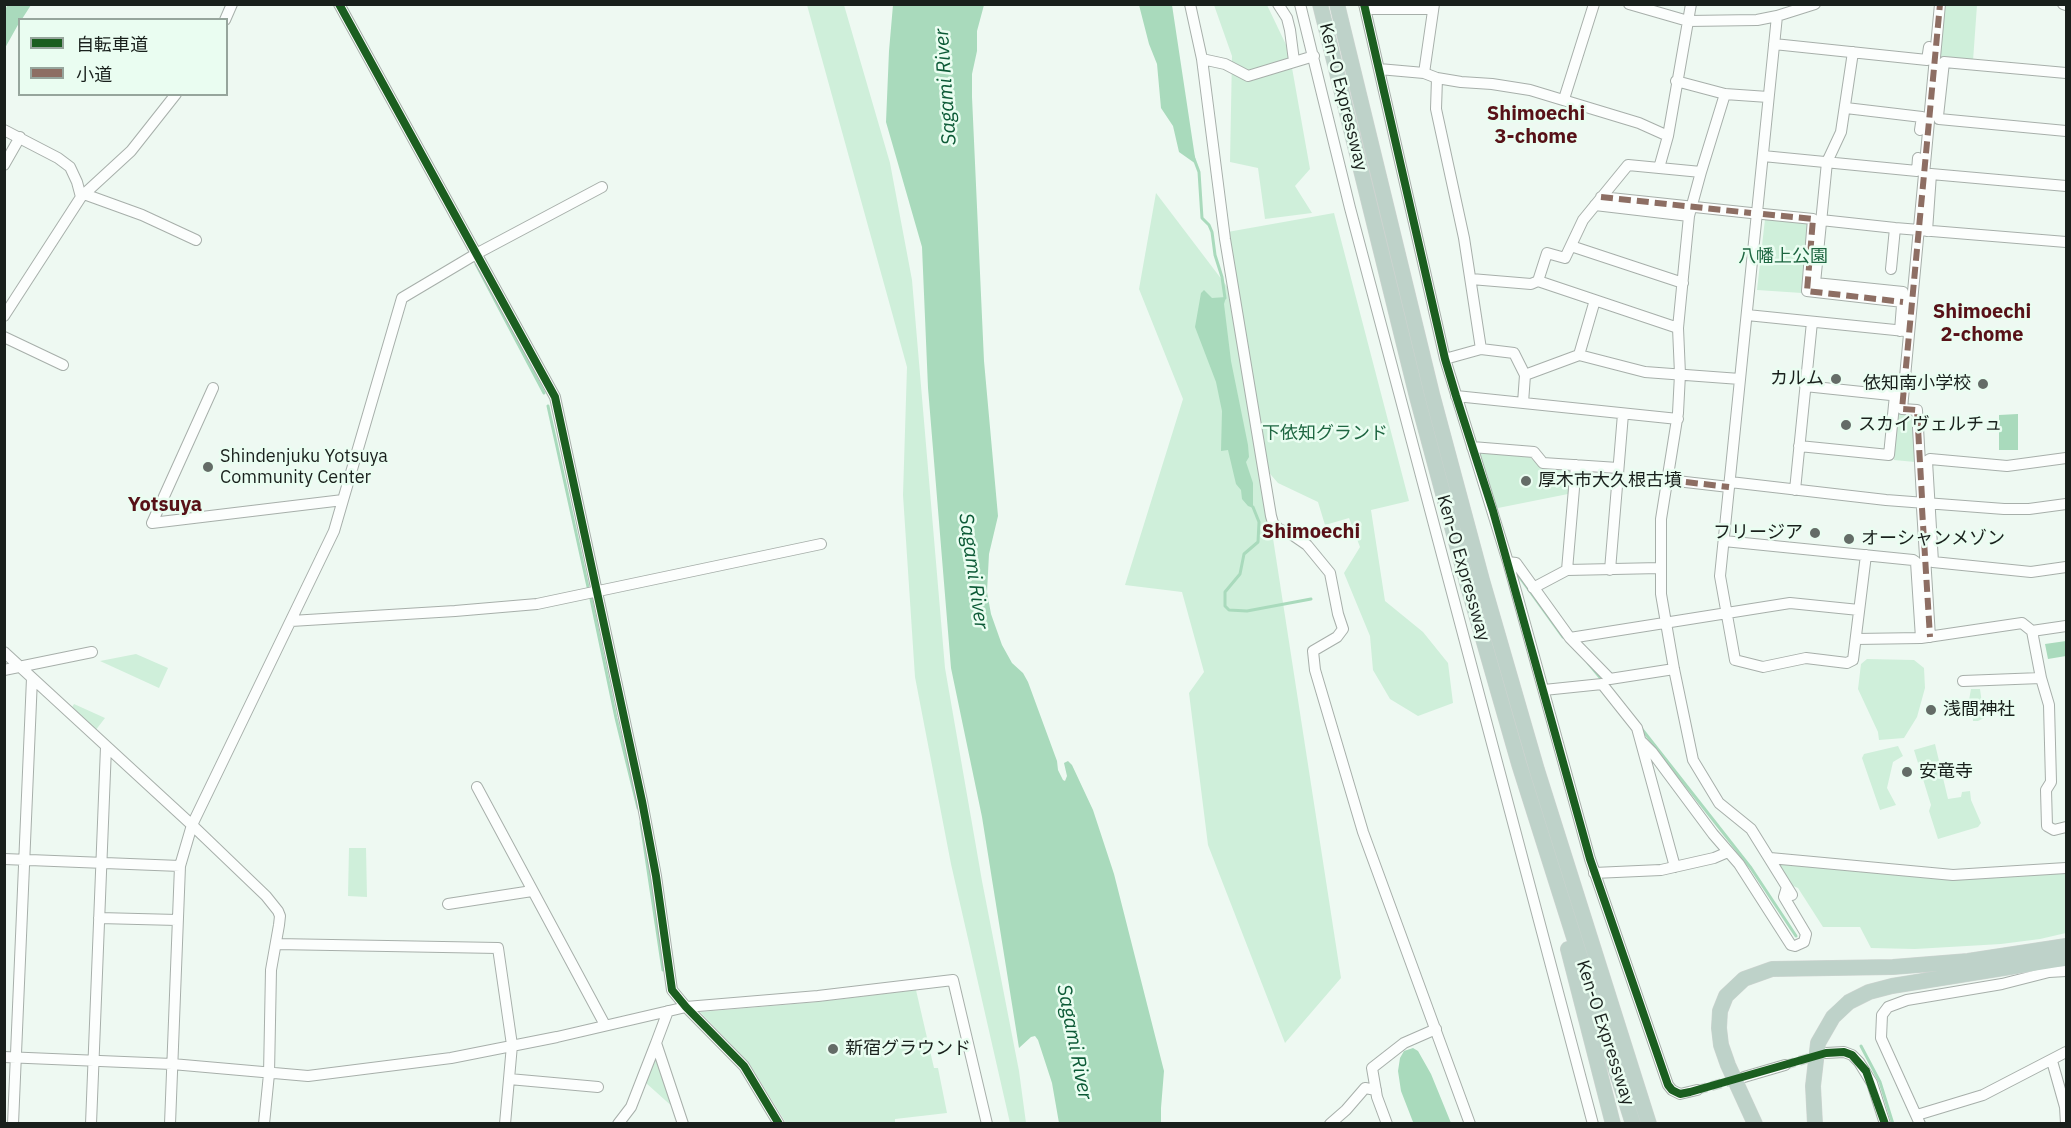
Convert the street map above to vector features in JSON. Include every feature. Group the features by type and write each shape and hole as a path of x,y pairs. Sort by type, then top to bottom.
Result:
{"highway":[{"name":"Ken-O Expressway","path":"1320,4 1441,491 1519,764 1633,1124"},
{"name":"Ken-O Expressway","path":"1336,4 1456,488 1537,770 1649,1124"},
{"path":"1519,764 1613,1124"},
{"path":"1755,1124 1728,1065 1721,1045 1719,1028 1720,1011 1726,996 1744,979 1772,969 1893,967 1968,961 2067,946"},
{"path":"1815,1124 1813,1086 1818,1043 1833,1017 1849,1002 1886,987 2067,958"},
{"path":"1613,1005 1659,1124"}],"street":[{"path":"226,18 232,4"},
{"path":"339,4 399,109 555,397 642,801 656,876 672,990 744,1066 779,1124"},
{"path":"1190,4 1202,59 1225,239 1271,516 1273,523 1279,529 1307,545 1330,573 1343,629 1337,637 1313,651 1314,670 1363,832 1470,1124"},
{"path":"1278,4 1289,24 1294,61"},
{"path":"1300,4 1350,208 1593,1124"},
{"path":"1564,99 1594,4"},
{"path":"1629,4 1688,21 1757,20 1815,4"},
{"path":"1659,168 1668,136 1691,4"},
{"path":"1774,44 1927,60 1933,4"},
{"path":"1922,231 1940,4"},
{"path":"1424,73 1434,7 1365,7 1445,359 1508,562 1594,873 1668,1085 1680,1094 1697,1090"},
{"path":"1777,16 1720,576 1735,660 1763,667 1806,658 1847,663 1853,660 1866,555"},
{"path":"1853,52 1841,132 1827,162 1815,283 1903,292 1907,332"},
{"path":"1202,59 1225,63 1248,76 1314,56"},
{"path":"2067,73 1944,62 1938,117 1938,119 2067,131"},
{"path":"1379,69 1424,73 1437,78 1530,90 1639,123 1668,136"},
{"path":"1437,78 1436,110 1471,279 1481,349"},
{"path":"1676,81 1725,94 1768,97"},
{"path":"1642,742 1739,864 1791,945 1795,946 1804,942 1806,934 1784,897 1789,891 1770,858 1751,829 1719,803 1694,759 1674,669 1661,594 1661,519 1678,419 1680,374 1678,328 1691,211 1725,94"},
{"path":"4,316 83,196 131,151 174,96"},
{"path":"1763,156 1917,171 1922,117 1846,108"},
{"path":"4,130 58,158 70,167 83,196"},
{"path":"4,165 20,137"},
{"path":"1538,281 1547,254 1565,258 1583,220 1628,165 1701,172"},
{"path":"1799,446 1889,455 1931,174 2067,186"},
{"path":"170,1124 180,866 192,825 334,531 402,297 476,254 602,187"},
{"path":"83,196 142,215 196,240"},
{"path":"1598,201 1691,211 1751,213"},
{"path":"1763,214 1813,219 1807,291 1903,302"},
{"path":"1821,220 1922,231 2067,242"},
{"path":"1891,269 1895,228"},
{"path":"1571,246 1683,283"},
{"path":"1471,279 1531,284 1538,281 1678,328"},
{"path":"1578,355 1595,300"},
{"path":"1747,315 1907,332"},
{"path":"1795,490 1812,322"},
{"path":"4,337 63,365"},
{"path":"1445,359 1481,349 1514,353 1525,375 1522,403"},
{"path":"1525,375 1578,355 1645,372 1740,379"},
{"path":"1805,386 1899,395"},
{"path":"213,388 152,523 344,500"},
{"path":"1899,395 1902,409 1917,410 1924,503 1926,637"},
{"path":"1456,396 1678,419"},
{"path":"1610,570 1623,414"},
{"path":"1472,447 1534,452 1544,463 1618,468"},
{"path":"2067,458 2007,466 1929,459 1924,503 1933,562 2031,572 2067,567"},
{"path":"1567,570 1576,465"},
{"path":"1668,480 2004,509 2029,509 2067,504"},
{"path":"1724,541 1916,562 1926,637"},
{"path":"291,621 537,604 821,544"},
{"path":"1508,562 1516,563 1570,638 1610,679 1674,669"},
{"path":"1533,588 1567,570 1660,568"},
{"path":"1570,638 1790,603 1859,610"},
{"path":"1856,639 1926,637 2022,623 2031,631 2049,705 2051,782 2046,790 2047,826 2054,830 2067,828"},
{"path":"2031,631 2067,626"},
{"path":"4,652 192,825 275,906 280,916 271,970 264,1124"},
{"path":"4,670 92,652"},
{"path":"13,1124 10,1057 32,678"},
{"path":"1963,681 2041,678"},
{"path":"1544,690 1602,684 1637,728 1675,867"},
{"path":"91,1124 106,747"},
{"path":"477,786 605,1026"},
{"path":"1594,873 1661,870 1714,858 1728,852"},
{"path":"1770,858 1953,875 2067,868"},
{"path":"4,859 180,866"},
{"path":"448,904 532,891"},
{"path":"99,918 177,920"},
{"path":"276,944 498,948 512,1045 505,1124"},
{"path":"2067,971 2049,972 1971,990 1907,1000 1888,1007 1882,1015 1881,1038 1908,1100 1919,1119 1983,1095 2067,1052"},
{"path":"10,1057 172,1064 308,1076 451,1058 686,1007 806,998 953,980 987,1124"},
{"path":"618,1124 631,1107 668,1011"},
{"path":"1387,1124 1371,1068 1404,1043 1436,1029"},
{"path":"656,1043 683,1124"},
{"path":"1826,1053 1845,1052 1859,1062 1872,1083 1885,1124"},
{"path":"2052,1061 2065,1107 2066,1124"},
{"path":"1744,1077 1785,1065"},
{"path":"509,1079 598,1087"},
{"path":"1330,1124 1365,1088 1376,1090"}],"green space":[{"path":"807,5 844,5 890,163 912,280 945,668 982,881 1019,1071 1026,1123 1010,1123 951,864 915,677 903,495 907,367"},
{"path":"1214,5 1267,5 1289,51 1310,169 1295,186 1312,213 1265,219 1258,168 1230,162 1232,56"},
{"path":"1945,5 1977,5 1973,61 1939,57"},
{"name":"下依知グランド","path":"1156,193 1232,293 1222,233 1334,213 1409,501 1371,510 1385,601 1423,632 1448,663 1453,703 1418,716 1390,699 1373,670 1370,636 1344,573 1360,547 1349,518 1325,525 1318,502 1278,483 1265,468 1253,409 1341,978 1285,1043 1208,845 1189,693 1204,672 1182,592 1125,585 1183,399 1139,289"},
{"name":"八幡上公園","path":"1765,219 1809,224 1802,293 1757,290"},
{"path":"1898,413 1914,414 1915,462 1894,460"},
{"path":"1480,452 1530,457 1540,467 1568,470 1571,472 1570,492 1495,507"},
{"path":"136,654 168,668 159,688 100,661"},
{"path":"1867,659 1914,660 1924,668 1925,688 1917,717 1904,738 1879,740 1878,732 1858,689 1861,664"},
{"path":"1971,689 1980,689 1984,718 1978,721 1973,721 1971,700 1969,700"},
{"path":"74,704 105,718 95,731 71,709"},
{"path":"1935,744 1948,799 1961,797 1962,792 1970,791 1971,800 1981,823 1978,827 1938,839 1929,811 1931,805 1914,750"},
{"path":"1898,746 1903,756 1893,762 1887,788 1896,805 1880,810 1862,758 1864,754"},
{"path":"349,848 366,848 367,897 348,896"},
{"path":"1781,863 1944,879 2066,872 2066,933 2001,944 1915,949 1871,948 1860,927 1823,927 1798,888 1788,884 1779,866"},
{"name":"新宿グラウンド","path":"916,990 934,1068 938,1068 947,1113 895,1119 895,1123 786,1123 749,1063 700,1012 816,1002"},
{"path":"657,1055 675,1109 646,1083"}],"water":[{"path":"8,4 31,5 23,18 18,18 18,25 5,48 5,10"},
{"name":"Sagami River","path":"893,5 984,5 977,31 972,97 984,361 998,516 989,554 987,592 991,614 1002,645 1012,663 1023,673 1028,682 1057,761 1058,770 1065,781 1067,776 1064,763 1068,761 1072,765 1093,810 1114,874 1164,1071 1161,1123 1059,1123 1052,1083 1038,1040 1035,1036 1031,1037 1019,1048 982,817 951,668 928,388 922,247 886,122"},
{"path":"1139,5 1172,5 1196,164 1179,152 1173,126 1161,108 1157,64 1149,44"},
{"path":"1204,290 1212,298 1226,297 1224,304 1231,361 1248,445 1249,457 1246,462 1253,483 1253,508 1242,499 1228,450 1221,451 1222,411 1216,382 1195,327 1201,293"},
{"path":"2018,414 2018,450 1999,450 1999,415"},
{"path":"2066,641 2066,656 2048,659 2045,644"},
{"path":"1413,1048 1418,1051 1431,1074 1451,1123 1413,1122 1401,1091 1398,1071 1400,1058 1404,1051"}],"waterway":[{"path":"1193,156 1199,172 1202,218 1212,232 1225,298"},
{"path":"476,264 544,393"},
{"path":"548,406 588,587"},
{"path":"1253,507 1259,522 1258,542 1244,554 1240,574 1225,592 1225,606 1229,610 1247,611 1311,599"},
{"path":"1519,576 1563,637"},
{"path":"591,599 638,808"},
{"path":"1588,663 1603,681"},
{"path":"1641,728 1751,868 1796,936"},
{"path":"641,823 663,970"},
{"path":"1861,1046 1880,1082 1893,1124"}],"tunnel":[{"path":"1785,1065 1823,1054"},
{"path":"1697,1090 1741,1078"}],"marked path":[{"path":"1922,498 1917,410 1902,409 1940,4"},
{"path":"1601,197 1751,213"},
{"path":"1763,214 1813,219 1807,291 1903,302"},
{"path":"1668,480 1729,487"},
{"path":"1922,508 1930,637"}],"cycle path":[{"path":"339,4 555,397 642,801 656,876 672,990 744,1066 779,1124"},
{"path":"1364,4 1445,359 1493,511 1590,859 1668,1085 1680,1094 1826,1053 1844,1052 1852,1055 1866,1071 1885,1124"}],"place":[{"name":"カルム","path":"1836,379"},
{"name":"依知南小学校","path":"1983,384"},
{"name":"スカイヴェルチュ","path":"1846,425"},
{"name":"Shindenjuku Yotsuya Community Center","path":"208,467"},
{"name":"厚木市大久根古墳","path":"1526,481"},
{"name":"フリージア","path":"1815,533"},
{"name":"オーシャンメゾン","path":"1849,539"},
{"name":"浅間神社","path":"1931,710"},
{"name":"安竜寺","path":"1907,772"},
{"name":"新宿グラウンド","path":"833,1049"}],"district":[{"name":"Shimoechi 3-chome","path":"1536,126"},
{"name":"Shimoechi 2-chome","path":"1982,324"},
{"name":"Yotsuya","path":"165,505"},
{"name":"Shimoechi","path":"1311,532"}]}
